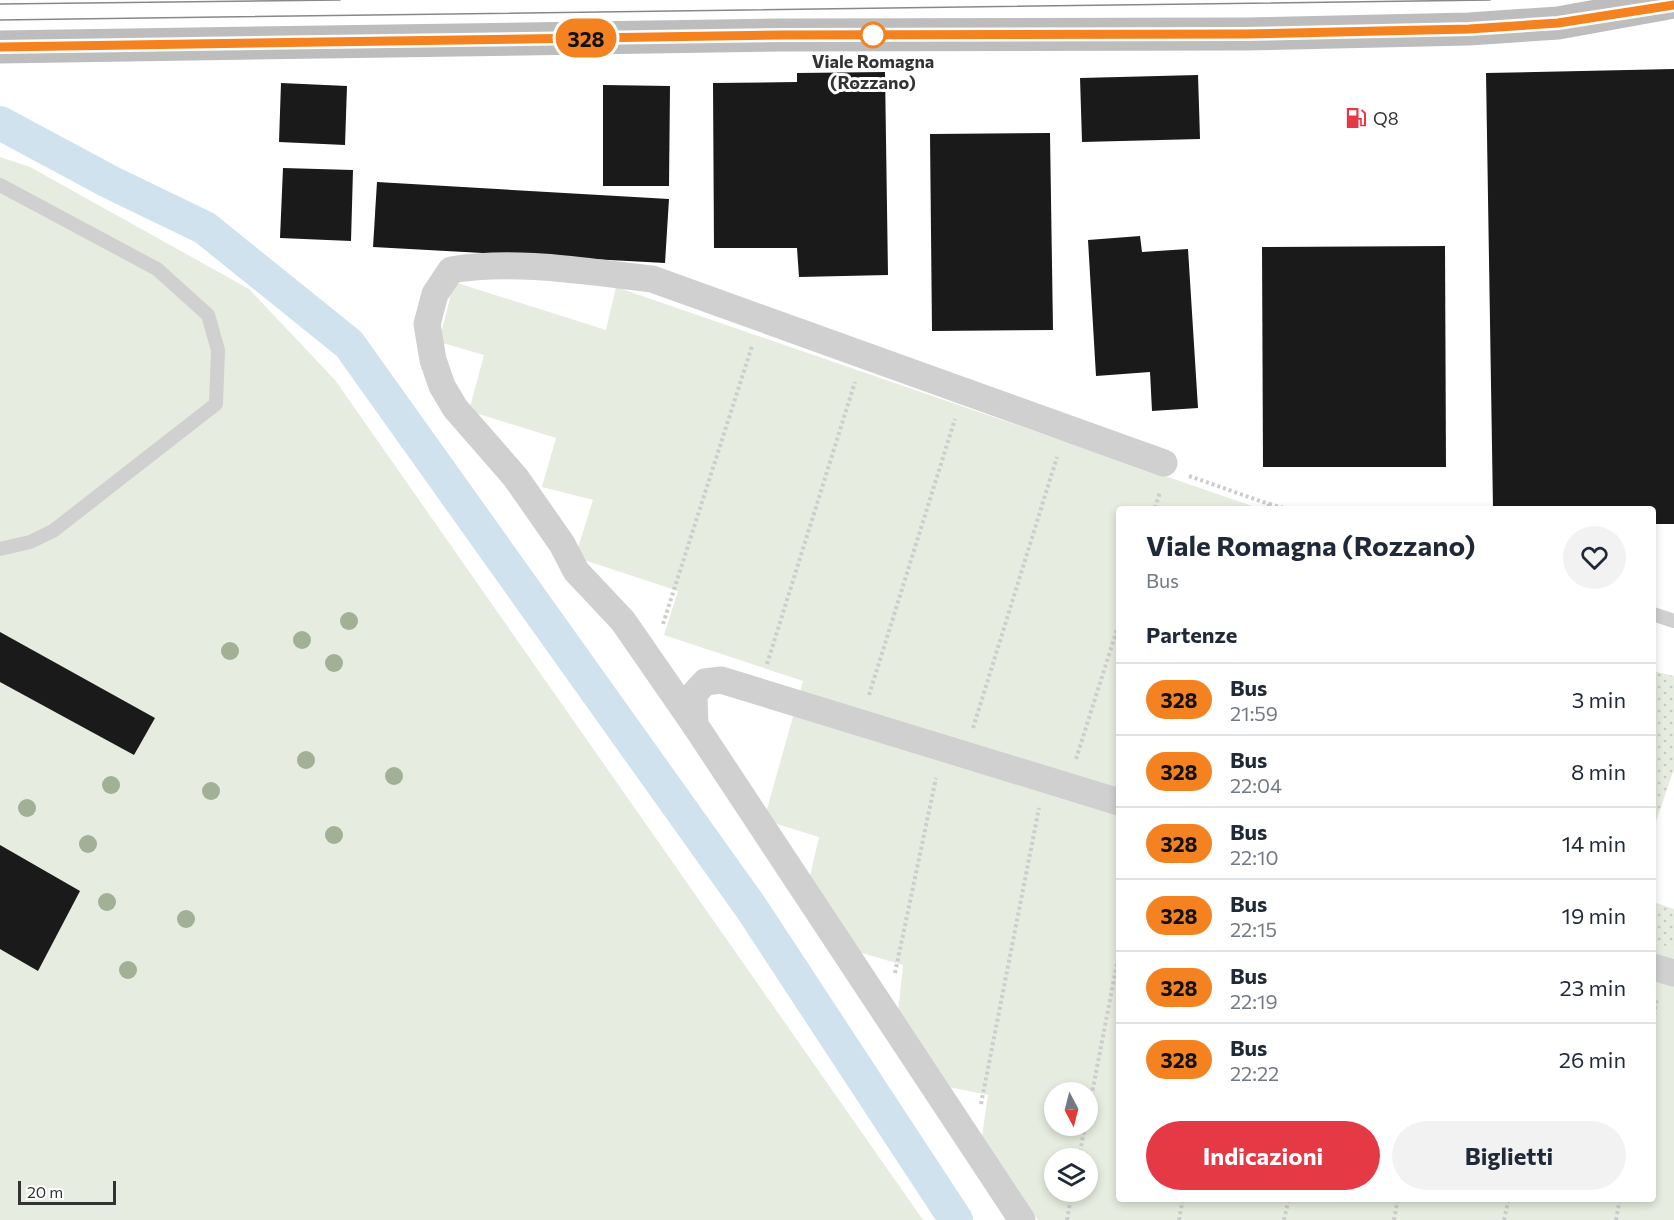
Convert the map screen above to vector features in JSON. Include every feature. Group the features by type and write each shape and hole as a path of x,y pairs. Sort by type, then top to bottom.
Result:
{"main road":[{"path":"0,47 782,35 1245,34 1469,29 1558,23 1669,4"}],"street":[{"path":"1022,1220 695,725 623,621 576,571 562,544 516,478 455,408 442,386 433,360 427,324 428,312 435,294 451,270 472,266 566,270 652,279 1164,464"},
{"path":"695,725 694,694 705,682 721,680 1116,801"},
{"path":"1656,968 1674,974"}],"lane":[{"path":"0,185 157,269 208,315 218,350 216,404 52,531 30,542 0,549"},
{"path":"1656,615 1674,621"}],"path":[{"path":"651,662 761,318"},
{"path":"758,690 863,355"},
{"path":"860,722 964,391"},
{"path":"886,1015 954,751 1066,428"},
{"path":"1164,464 1196,479 1268,506"},
{"path":"973,1146 1056,782 1116,631"},
{"path":"1094,1082 1116,969"},
{"path":"1067,1220 1070,1202"},
{"path":"1179,1220 1182,1202"},
{"path":"1284,1220 1287,1202"},
{"path":"1394,1220 1397,1202"},
{"path":"1504,1220 1508,1202"},
{"path":"1616,1220 1619,1202"}],"shaded area":[{"path":"0,157 30,167 249,289 335,380 923,1220 0,1220"},
{"path":"454,282 606,330 616,287 1252,506 1116,506 1116,1202 1656,1202 1656,943 1674,949 1674,1220 1038,1220 981,1143 988,1095 949,1087 898,1013 903,965 855,951 808,885 819,837 764,820 803,681 664,635 678,591 575,557 593,500 542,487 556,438 469,411 484,355 439,342"},
{"path":"1656,672 1674,676 1674,769 1656,821"},
{"path":"1656,903 1674,909 1674,949 1656,943"}],"building":[{"path":"1674,69 1674,524 1656,524 1656,506 1493,506 1486,73"},
{"path":"885,72 888,275 799,277 797,248 714,248 713,83 797,82 797,73"},
{"path":"1198,75 1200,139 1082,142 1080,78"},
{"path":"281,83 347,86 345,145 279,142"},
{"path":"603,85 670,86 669,186 603,186"},
{"path":"1050,133 1053,330 932,331 930,134"},
{"path":"283,168 353,170 351,241 280,238"},
{"path":"377,182 669,199 665,263 373,247"},
{"path":"1140,236 1142,252 1188,249 1198,408 1152,411 1150,372 1096,376 1088,240"},
{"path":"1445,246 1446,467 1263,467 1262,247"},
{"path":"0,632 155,718 134,755 0,682"},
{"path":"0,845 80,891 38,971 0,949"}],"waterway":[{"path":"0,123 110,182 205,228 349,344 752,909 956,1220"}],"tram line":[{"path":"0,4 340,0"},
{"path":"0,20 1490,0"}],"bus line":[{"name":"328","path":"0,47 782,35 1245,34 1469,29 1558,23 1674,5"}],"place":[{"name":"Viale Romagna (Rozzano)","path":"873,35"},
{"name":"Q8","path":"1356,118"}]}
